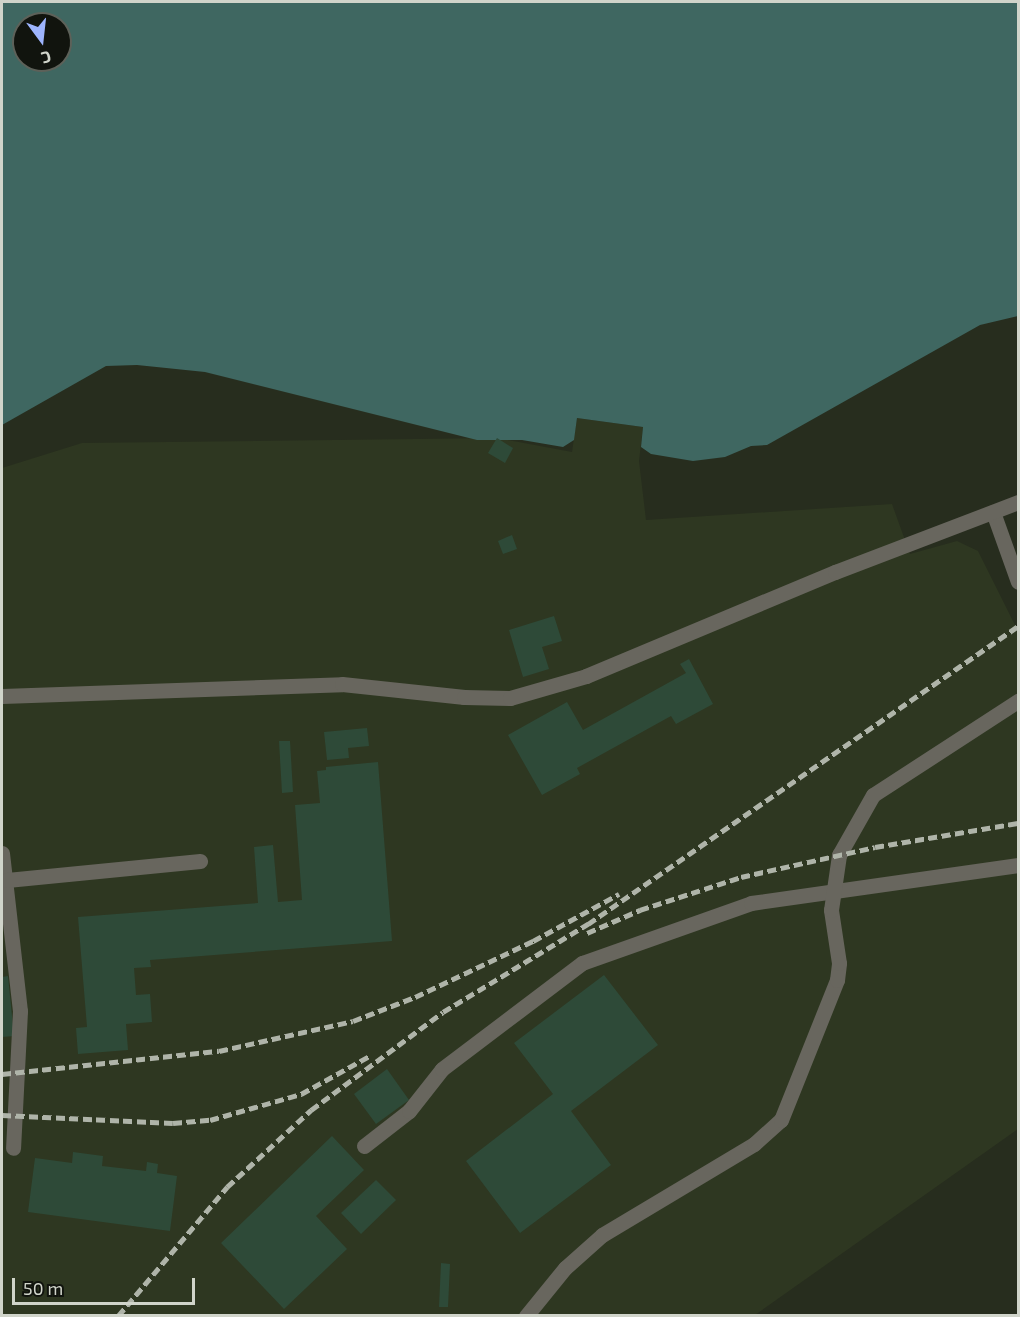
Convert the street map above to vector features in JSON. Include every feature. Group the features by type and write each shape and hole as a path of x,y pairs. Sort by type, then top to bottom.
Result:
{"street":[{"path":"2,696 342,684 472,698 510,698 586,676 835,572 1018,502"},
{"path":"993,512 1018,582"},
{"path":"526,1316 565,1268 602,1235 754,1144 781,1120 837,980 839,963 831,891 839,855 873,795 1018,701"},
{"path":"2,853 7,880 20,1011 13,1148"},
{"path":"7,880 200,861"},
{"path":"364,1146 409,1111 442,1069 582,963 751,903 1018,865"}],"shaded area":[{"path":"577,418 643,427 639,461 646,520 892,504 910,554 957,541 978,551 1018,631 1018,1129 755,1315 2,1315 2,468 82,443 497,438 572,452"}],"water":[{"path":"2,2 1018,2 1018,316 980,325 767,445 751,446 725,457 693,461 651,454 641,447 643,427 577,418 574,440 563,447 522,440 477,440 205,372 137,365 106,366 2,425"}],"building":[{"path":"497,438 513,448 505,463 488,453"},
{"path":"512,535 517,549 503,554 498,541"},
{"path":"554,616 562,641 542,647 549,669 523,677 509,630"},
{"path":"689,659 713,704 676,724 671,716 577,768 580,774 542,795 508,735 567,702 583,730 686,673 680,664"},
{"path":"367,728 369,746 348,748 349,758 327,760 324,732"},
{"path":"279,741 290,741 293,792 282,793"},
{"path":"378,762 392,941 150,960 151,967 134,968 136,995 150,994 152,1022 126,1024 128,1050 78,1054 76,1028 87,1027 78,917 258,903 254,847 273,845 278,902 302,900 295,805 320,803 317,771 326,770 326,767"},
{"path":"604,975 658,1045 571,1111 611,1165 520,1233 466,1161 553,1094 514,1043"},
{"path":"8,976 14,1036 2,1037 2,977"},
{"path":"387,1069 409,1100 376,1124 354,1094"},
{"path":"332,1136 364,1170 316,1216 347,1249 284,1309 221,1243"},
{"path":"73,1152 103,1156 102,1166 146,1171 147,1162 158,1164 157,1173 177,1176 170,1231 28,1212 35,1158 72,1163"},
{"path":"376,1180 396,1200 361,1234 341,1213"},
{"path":"441,1263 450,1264 448,1307 439,1307"}],"railway":[{"path":"118,1316 227,1187 311,1110 443,1012 588,924 1018,626"},
{"path":"587,933 640,910 741,877 875,847 1018,823"},
{"path":"2,1074 219,1051 353,1021 415,997 533,941 619,894"},
{"path":"2,1115 173,1123 210,1120 301,1094 371,1055"}]}
